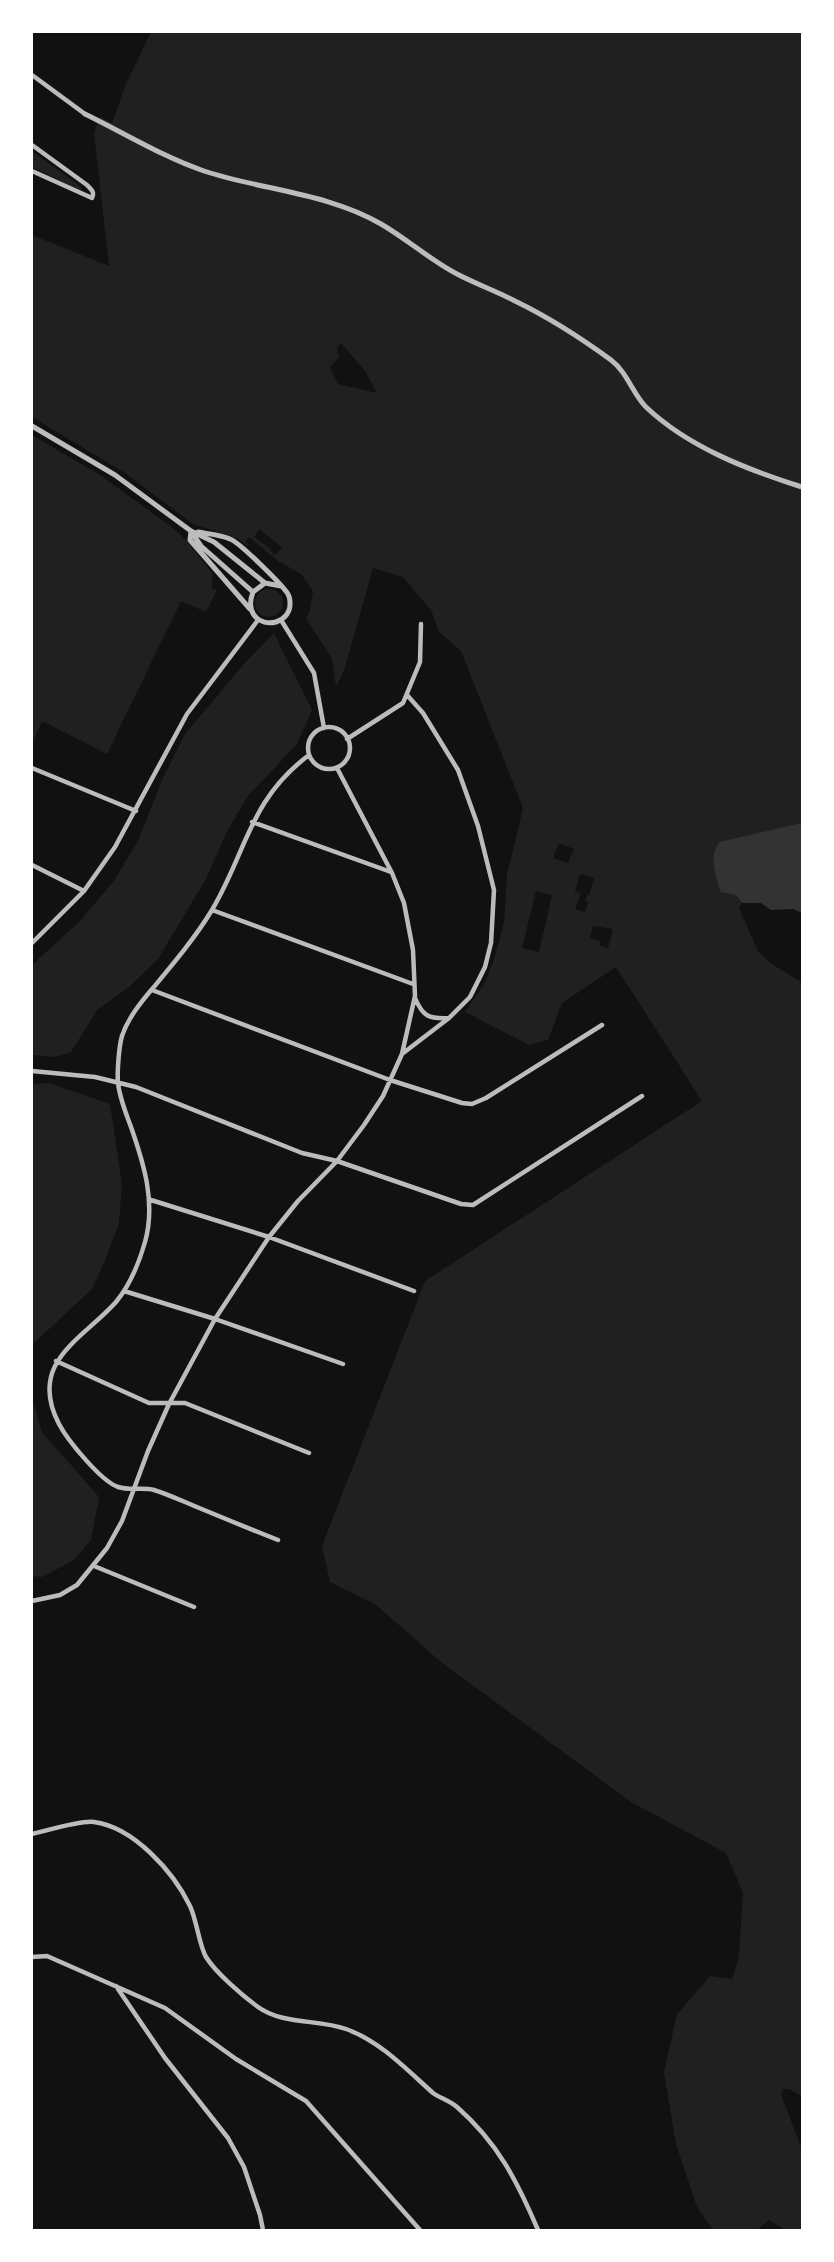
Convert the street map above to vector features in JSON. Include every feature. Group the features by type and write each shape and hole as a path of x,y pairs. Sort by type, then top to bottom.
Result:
{"street":[{"path":"32,75 85,114 154,150 204,171 355,210 456,273 515,301 562,327 614,362 644,405 665,422 704,447 771,477 802,487"},
{"path":"32,145 87,185 93,192 93,196 92,198 81,194 32,171"},
{"path":"32,426 95,462 191,531 214,542 261,583 281,586"},
{"path":"191,531 231,539 240,545 289,596 289,609 282,620 270,623 258,620 190,540 191,531"},
{"path":"191,531 201,546 253,592"},
{"path":"201,546 208,546 219,536"},
{"path":"251,610 250,600 253,592 261,583 259,565"},
{"path":"32,943 84,891 116,847 187,714 258,620"},
{"path":"282,620 314,673 324,728"},
{"path":"347,739 404,703 420,662 421,624"},
{"path":"402,1054 449,1018 470,997 485,967 491,943 494,890 478,826 458,770 423,713 407,695"},
{"path":"324,728 335,728 347,739 349,752 347,758 337,768 324,769 318,766 309,755 309,741 312,735 324,728"},
{"path":"278,1540 152,1489 118,1487 107,1480 76,1451 58,1423 50,1399 51,1378 56,1361 72,1341 96,1321 124,1291 139,1261 150,1220 150,1200 138,1148 118,1082 122,1036 139,1004 212,910 252,822 273,789 294,766 309,755"},
{"path":"32,768 136,811"},
{"path":"337,768 392,873 404,903 413,950 415,996 421,1012 434,1019 449,1018"},
{"path":"252,822 392,873"},
{"path":"32,865 84,891"},
{"path":"212,910 414,984"},
{"path":"152,990 390,1080 472,1104 486,1098 602,1025"},
{"path":"32,1601 60,1595 77,1585 107,1548 122,1521 169,1404 215,1319 268,1237 298,1201 337,1161 383,1096 402,1054 415,996"},
{"path":"32,1071 95,1077 118,1082 302,1153 337,1161 461,1204 473,1204 642,1096"},
{"path":"150,1200 268,1237 414,1291"},
{"path":"124,1291 215,1319 343,1364"},
{"path":"56,1361 149,1403 185,1403 309,1453"},
{"path":"94,1566 194,1607"},
{"path":"32,1834 92,1821 106,1825 136,1841 172,1876 190,1906 200,1933 202,1951 207,1960 221,1974 260,2009 271,2014 336,2026 363,2036 436,2095 454,2104 501,2154 521,2188 538,2230"},
{"path":"32,1957 46,1956 165,2008 237,2059 306,2101 420,2230"},
{"path":"114,1984 165,2058 228,2138 244,2167 263,2230"}],"shaded area":[{"path":"151,32 802,32 802,823 736,895 742,903 739,908 758,951 769,962 802,983 802,2096 789,2089 783,2089 781,2095 802,2149 802,2230 785,2230 769,2220 757,2230 713,2230 697,2207 676,2144 664,2072 677,2014 710,1976 732,1979 739,1957 743,1893 726,1853 631,1802 441,1662 375,1604 330,1582 322,1546 425,1281 702,1101 616,967 562,1003 548,1040 529,1045 465,1012 484,984 494,960 504,922 507,875 523,808 461,651 439,632 431,610 403,577 373,568 344,671 336,687 332,659 306,618 310,611 313,591 301,574 278,561 249,537 245,541 247,546 239,539 193,524 125,473 32,417 32,235 109,266 94,133 100,117 112,123 126,84","holes":["341,343 365,371 377,393 338,384 330,367 339,357 337,347","259,529 282,547 275,555 270,551 271,549 254,537","559,843 574,849 568,863 553,858","580,874 594,878 585,901 588,902 585,912 575,909 581,894 575,891","536,891 552,895 539,952 522,948","593,926 613,929 608,948 600,946 601,941 590,938"]},
{"path":"32,151 82,189 79,190 32,167"},
{"path":"32,435 100,475 173,528 187,541 212,573 212,589 217,590 206,612 181,601 107,754 42,721 32,744"},
{"path":"269,589 279,593 283,603 279,613 269,617 259,613 255,603 259,593"},
{"path":"274,633 312,710 297,744 248,796 227,831 206,879 158,959 129,987 97,1010 71,1052 55,1057 32,1055 32,965 80,921 113,882 138,841 162,780 185,734 244,664"},
{"path":"802,823 802,913 793,909 771,910 761,903 742,903 736,895 721,892 715,873 714,859 716,847 720,842"},
{"path":"49,1083 110,1104 122,1184 119,1223 92,1289 32,1345 32,1084"},
{"path":"32,1398 42,1432 99,1497 91,1540 74,1560 42,1577 32,1576"}]}
